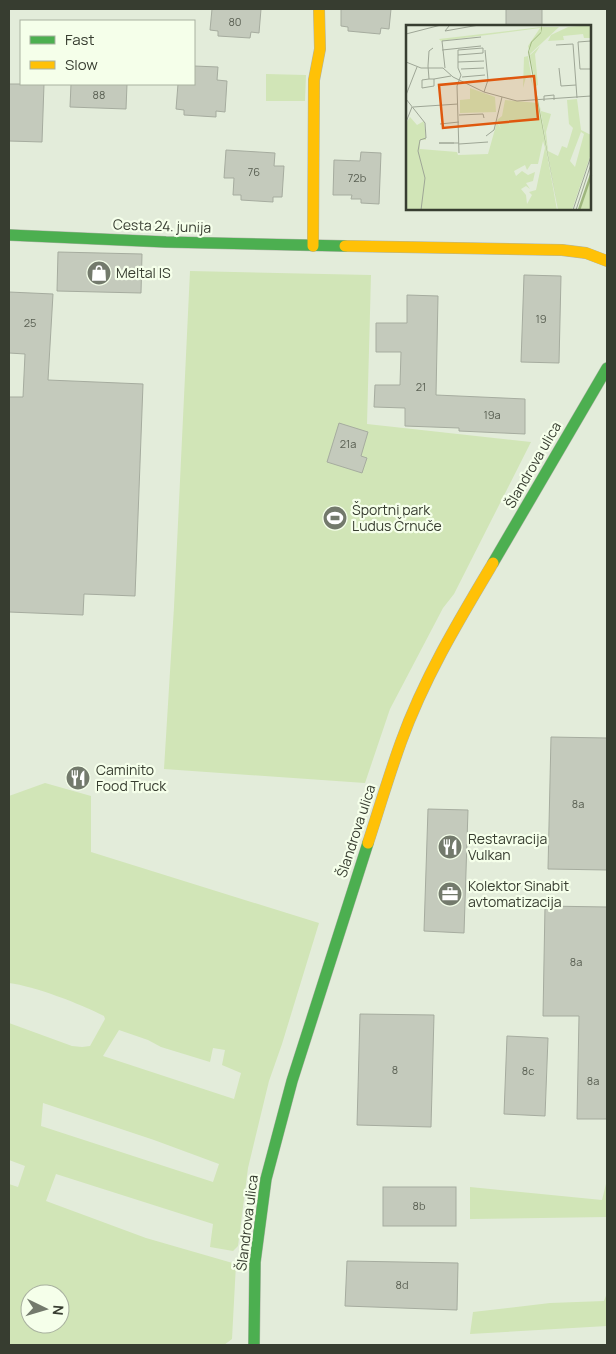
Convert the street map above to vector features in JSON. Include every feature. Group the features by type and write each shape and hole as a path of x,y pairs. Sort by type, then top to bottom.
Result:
{"street":[{"path":"313,246 314,80 320,49 319,9"},
{"name":"Cesta 24. junija","path":"9,235 313,246 562,250 586,253 607,261"},
{"name":"Šlandrova ulica","path":"254,1345 255,1262 266,1179 292,1081 401,741 425,685 450,636 607,368"}],"green space":[{"path":"266,74 306,75 305,101 266,101"},
{"name":"Športni park Ludus Črnuče","path":"190,271 371,275 367,424 531,442 454,594 443,608 390,709 365,783 164,769 174,607"},
{"path":"45,783 91,796 91,852 319,923 269,1081 248,1168 238,1246 233,1251 210,1247 213,1224 56,1174 46,1201 146,1238 236,1264 232,1339 224,1345 9,1345 9,1184 18,1187 25,1166 9,1160 9,1023 72,1046 82,1047 90,1046 105,1019 104,1016 94,1011 57,996 9,983 9,796","holes":["119,1030 148,1040 161,1047 210,1062 213,1048 225,1050 222,1065 241,1073 234,1099 103,1056","43,1103 219,1164 213,1182 41,1126"]},
{"path":"607,1180 607,1217 470,1219 470,1187 602,1200"},
{"path":"607,1293 607,1326 470,1334 473,1312 550,1303 604,1301"}],"building":[{"path":"212,9 261,9 259,33 251,32 250,38 218,36 218,31 210,30"},
{"path":"341,9 391,9 389,29 381,28 380,34 348,31 348,27 341,26"},
{"path":"506,9 542,9 542,25 506,25"},
{"path":"195,66 218,67 217,80 227,81 225,112 216,111 216,117 184,115 184,110 176,109 178,85 195,85"},
{"path":"9,84 44,85 42,142 9,141"},
{"path":"71,85 127,85 126,109 70,107"},
{"path":"226,150 275,153 274,166 284,166 282,197 273,197 273,202 241,200 241,195 233,195 234,178 224,178"},
{"path":"361,152 381,153 379,204 361,203 361,199 351,199 352,195 333,195 334,160 360,161"},
{"name":"Meltal IS","path":"58,252 142,254 141,293 57,291"},
{"path":"524,275 561,276 559,363 521,362"},
{"path":"9,292 53,294 48,380 143,384 135,596 84,594 83,615 9,612 9,397 23,397 25,354 9,353"},
{"path":"407,295 438,296 436,395 525,399 525,434 459,431 459,428 405,426 405,408 374,407 375,385 400,385 401,352 376,352 376,323 407,323"},
{"path":"339,423 368,432 361,456 367,458 362,473 327,462"},
{"path":"551,737 607,738 607,870 548,869"},
{"path":"428,809 468,810 464,933 424,931"},
{"path":"545,906 607,907 607,1119 577,1119 579,1016 543,1016"},
{"path":"360,1014 434,1015 431,1127 357,1125"},
{"path":"507,1036 548,1038 545,1116 504,1114"},
{"path":"383,1187 456,1187 456,1226 383,1226"},
{"path":"347,1261 458,1263 457,1310 345,1306"}],"traffic: fast":[{"path":"9,235 166,242 345,246"},
{"path":"493,563 607,368"},
{"path":"254,1345 255,1262 266,1179 292,1081 368,843"}],"traffic: slow":[{"path":"313,246 314,80 320,49 319,9"},
{"path":"345,246 562,250 586,253 607,261"},
{"path":"368,843 397,754 420,695 455,628 493,563"}],"place":[{"name":"Meltal IS","path":"99,273"},
{"name":"Športni park Ludus Črnuče","path":"335,518"},
{"name":"Caminito Food Truck","path":"78,778"},
{"name":"Restavracija Vulkan","path":"450,847"},
{"name":"Kolektor Sinabit avtomatizacija","path":"450,894"}]}
